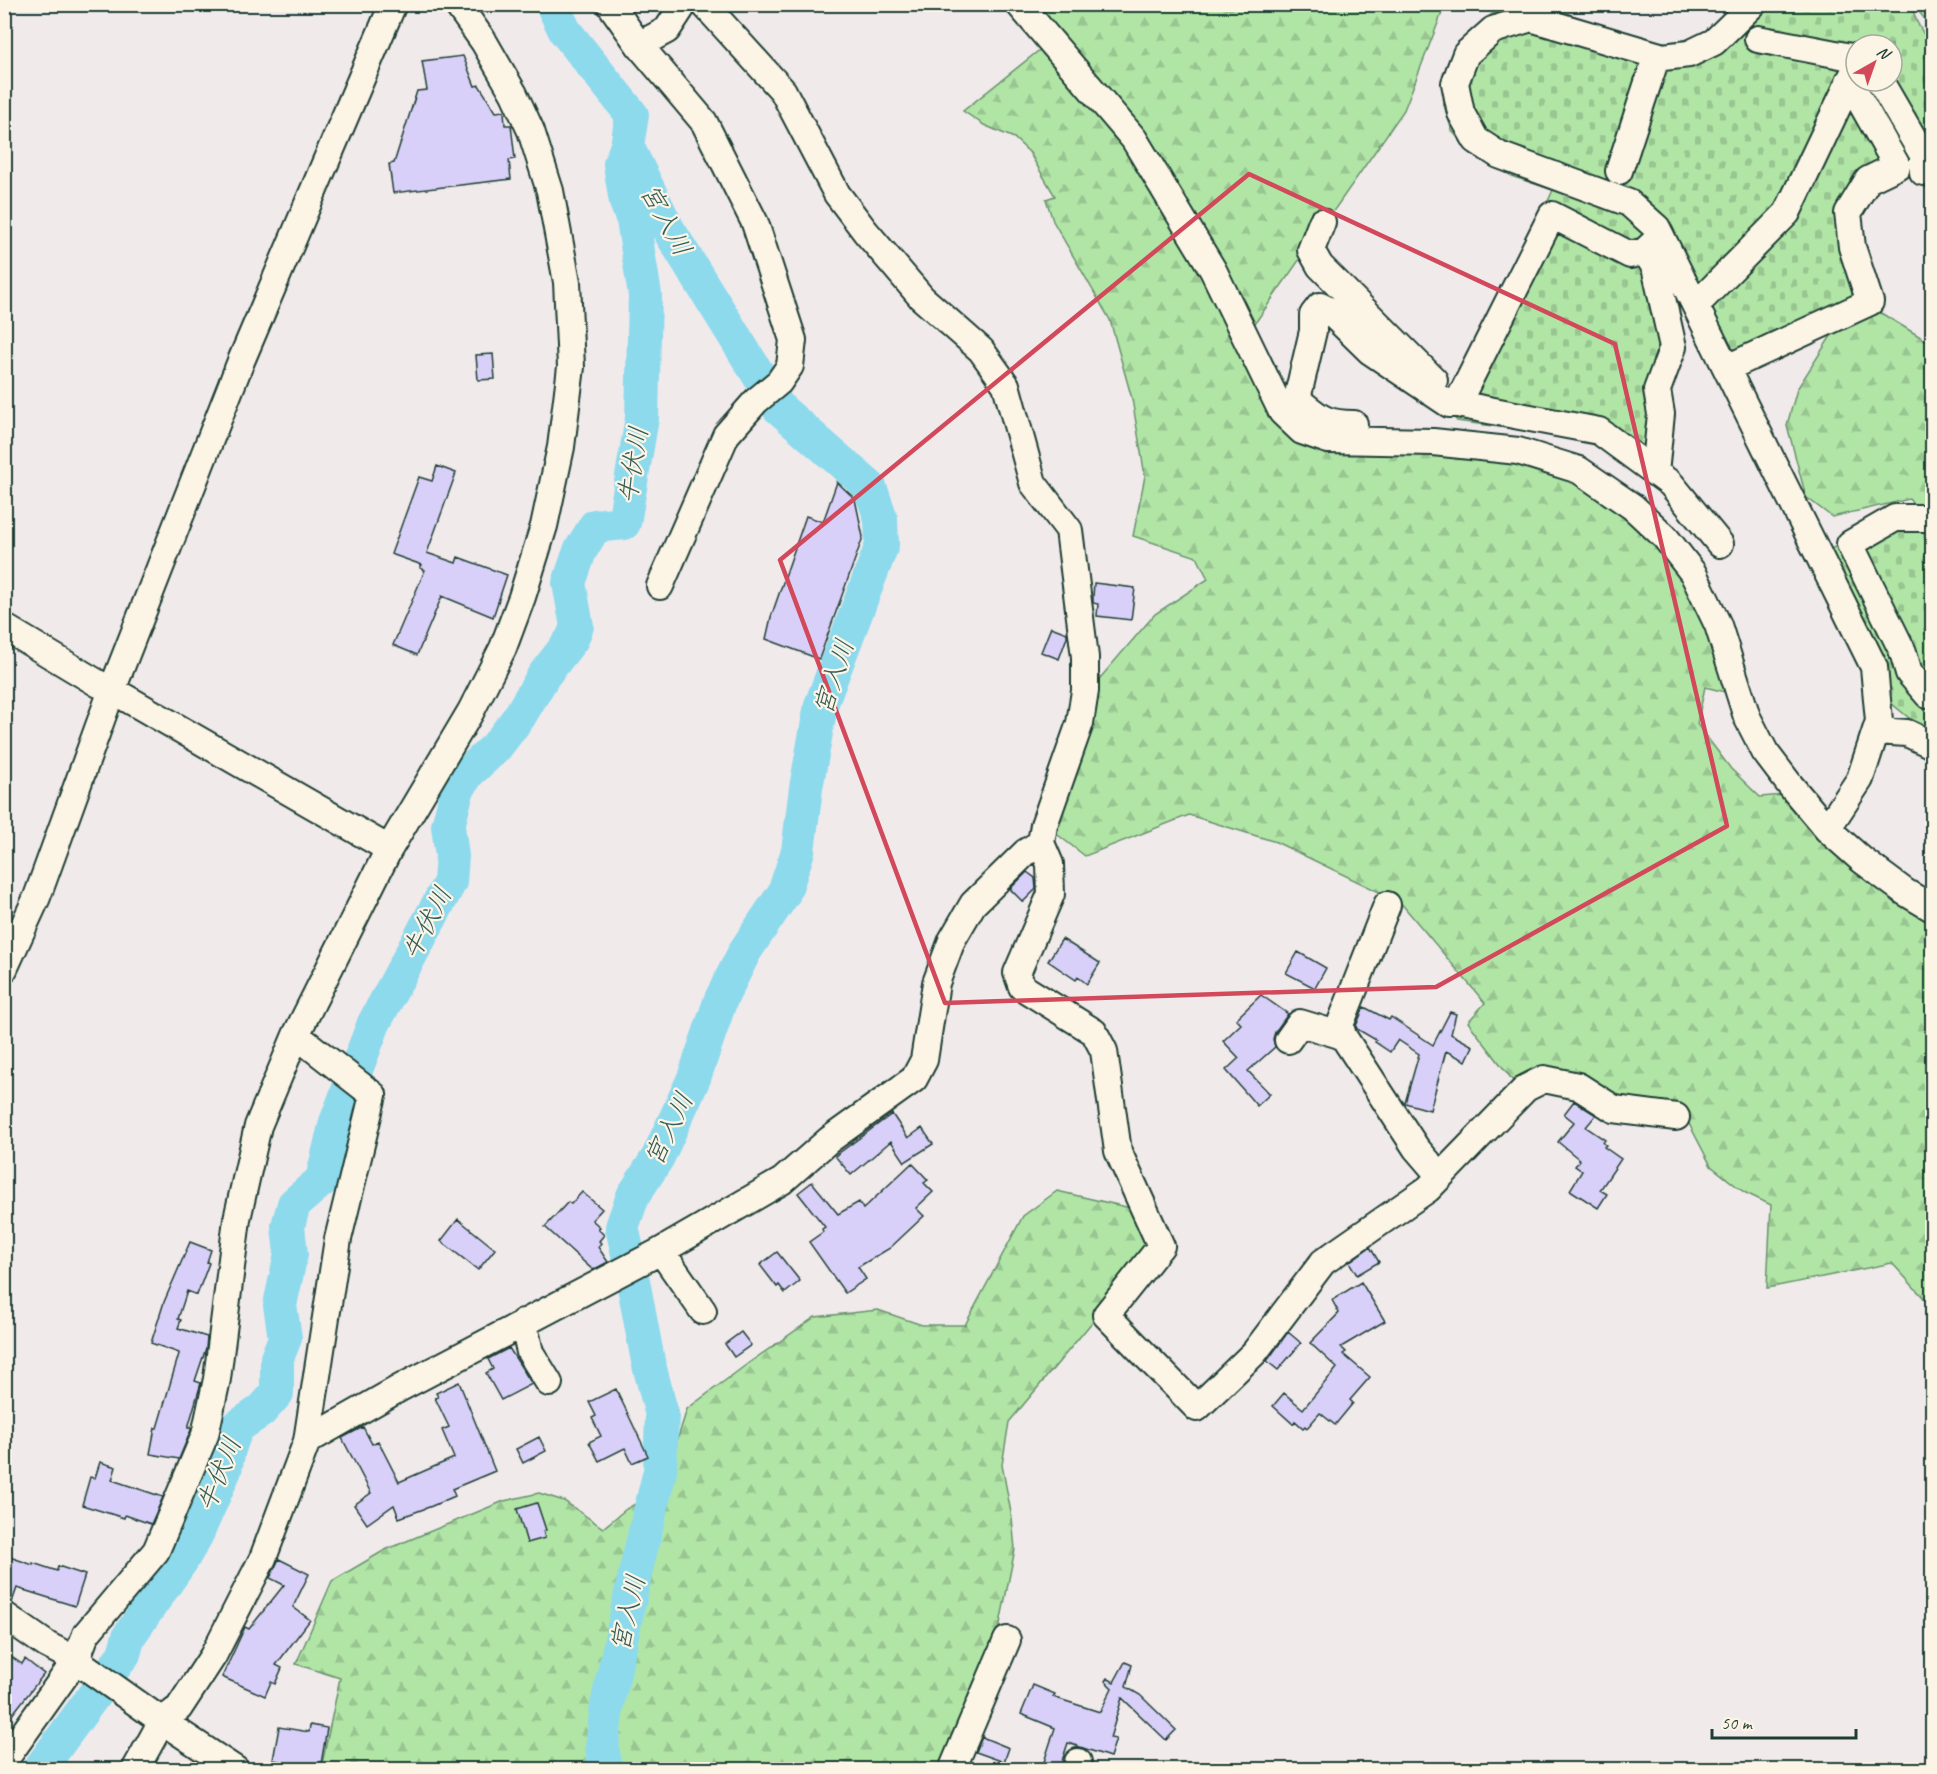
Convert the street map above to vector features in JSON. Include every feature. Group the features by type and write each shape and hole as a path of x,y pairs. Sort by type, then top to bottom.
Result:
{"street":[{"path":"4,969 37,897 112,690 241,362 393,4"},
{"path":"4,1761 76,1660 86,1634 156,1551 205,1435 217,1379 237,1220 258,1126 296,1035 389,849 471,711 503,648 544,526 561,447 571,368 567,282 550,190 531,131 514,94 484,42 457,4"},
{"path":"610,4 639,45 704,122 755,223 793,340 790,366 779,382 756,401 726,435 660,586"},
{"path":"639,45 667,30 684,4"},
{"path":"704,4 783,91 837,194 865,231 922,298 981,350 1006,385 1033,483 1069,530 1085,657 1084,692 1080,723 1044,825 1041,843 1050,864 1051,894 1017,973 1022,987 1094,1032 1104,1051 1118,1151 1161,1246 1106,1315 1197,1408 1254,1353 1323,1262 1428,1189 1526,1088 1544,1079 1578,1086 1614,1109 1676,1117"},
{"path":"1019,4 1134,139 1213,270 1282,412 1302,431 1328,440 1433,442 1518,451 1579,470 1633,507 1665,537 1693,573 1718,625 1747,717 1765,752 1827,828 1862,860 1905,892 1932,908"},
{"path":"1655,473 1661,414 1657,390 1673,348 1655,267 1653,243 1657,228 1629,203 1499,154 1476,140 1461,113 1455,83 1466,54 1493,30 1531,18 1663,57 1689,54 1714,42 1754,4"},
{"path":"1758,39 1844,66"},
{"path":"1620,171 1657,55"},
{"path":"1696,305 1787,213 1844,90"},
{"path":"1727,368 1870,302 1852,247 1848,213 1868,180 1897,166 1865,93"},
{"path":"1887,93 1923,155 1923,172"},
{"path":"1457,404 1552,215 1630,255 1653,243"},
{"path":"1322,222 1311,250 1320,266 1457,404"},
{"path":"1653,243 1696,305 1874,667 1879,722 1860,779 1827,828"},
{"path":"1432,426 1335,424 1322,419 1297,399 1313,331 1313,315 1320,306 1328,310 1370,351 1449,404 1599,431 1671,484 1720,543"},
{"path":"1930,521 1895,518 1850,544 1903,652 1909,673 1931,695"},
{"path":"4,627 99,684 389,849"},
{"path":"1876,731 1906,733 1932,745"},
{"path":"307,1441 400,1388 661,1251 782,1181 829,1140 914,1079 924,1060 936,983 952,940 973,904 1026,852 1041,843"},
{"path":"1387,905 1340,1025 1343,1036 1416,1148 1440,1176"},
{"path":"1288,1040 1300,1023 1343,1036"},
{"path":"135,1770 162,1721 180,1708 213,1656 263,1558 307,1441 338,1239 373,1095 296,1035"},
{"path":"661,1251 704,1311"},
{"path":"523,1322 530,1352 549,1383"},
{"path":"4,1615 47,1645 76,1660 236,1770"},
{"path":"952,1770 1007,1640"}],"highlighted area":[{"path":"1249,174 1615,344 1727,826 1436,987 945,1003 780,560"}],"green space":[{"path":"1034,5 1445,5 1404,110 1251,329"},
{"path":"1736,5 1911,5 1917,22 1932,49 1932,192 1901,171 1872,184 1852,215 1875,305 1719,379 1659,261 1677,355 1660,391 1661,486 1597,441 1457,421 1451,414 1553,190 1514,177 1471,154 1452,131 1443,102 1446,78 1454,50 1472,30 1492,14 1518,6 1543,6 1660,43 1694,39 1717,24"},
{"path":"1914,5 1932,5 1932,29"},
{"path":"1042,48 1124,137 1197,261 1266,401 1388,450 1504,460 1561,474 1608,501 1653,539 1684,580 1702,618 1725,692 1705,687 1697,724 1731,769 1760,797 1784,795 1881,890 1932,922 1932,1307 1892,1263 1767,1288 1771,1205 1744,1192 1711,1166 1686,1118 1517,1086 1468,1022 1485,1003 1400,902 1276,842 1189,815 1085,856 1049,828 1088,692 1155,614 1208,579 1197,557 1133,536 1145,476 1132,399 1110,320 1053,221 1046,199 1055,196 1029,152 1014,138 984,125 963,111"},
{"path":"1876,310 1932,344 1932,513 1921,513 1909,499 1832,517 1806,497 1787,425 1797,389 1836,328"},
{"path":"1892,514 1932,515 1932,737 1891,703 1884,660 1831,549"},
{"path":"1057,1191 1139,1210 1153,1249 1009,1422 1002,1465 1015,1549 997,1639 944,1769 321,1769 340,1678 296,1664 332,1581 385,1550 504,1501 539,1493 564,1501 603,1528 626,1509 662,1489 687,1409 815,1317 878,1310 922,1325 965,1325 1023,1216"}],"building":[{"path":"463,56 475,86 479,85 496,112 504,111 505,125 511,125 515,159 509,160 511,179 393,193 389,164 394,163 417,91 427,90 422,61"},
{"path":"493,354 495,379 478,380 476,355"},
{"path":"437,466 456,473 427,553 456,563 458,557 507,575 493,617 442,596 417,655 393,645 425,570 420,568 422,565 391,554 419,477 432,481"},
{"path":"837,482 855,499 863,537 819,659 766,639 771,617 806,516 823,522"},
{"path":"1094,583 1135,588 1131,620 1097,616 1098,604 1093,603"},
{"path":"1051,627 1067,633 1059,659 1041,652"},
{"path":"1027,872 1035,878 1036,889 1023,902 1010,889"},
{"path":"1062,939 1100,963 1087,984 1078,977 1076,980 1048,961"},
{"path":"1298,952 1326,968 1315,988 1286,973"},
{"path":"1261,995 1288,1014 1275,1032 1273,1039 1275,1047 1248,1071 1270,1094 1257,1106 1226,1070 1239,1058 1223,1041 1241,1024 1236,1019"},
{"path":"1364,1007 1389,1020 1391,1017 1433,1045 1450,1012 1456,1014 1451,1034 1473,1046 1466,1061 1446,1051 1430,1110 1405,1103 1419,1054 1398,1040 1390,1052 1375,1042 1376,1040 1357,1029 1356,1026"},
{"path":"1574,1101 1596,1115 1586,1127 1605,1140 1604,1147 1621,1159 1600,1190 1607,1194 1598,1208 1570,1190 1582,1171 1575,1166 1580,1160 1558,1142 1574,1122 1564,1114"},
{"path":"892,1114 908,1138 922,1128 933,1144 905,1162 891,1141 851,1175 835,1156"},
{"path":"912,1163 928,1180 924,1183 933,1192 916,1208 924,1216 890,1248 858,1267 866,1279 845,1293 809,1242 823,1232 822,1229 825,1227 798,1193 812,1182 838,1214 859,1202 863,1209"},
{"path":"582,1192 602,1209 592,1220 600,1227 598,1229 604,1235 598,1247 608,1262 593,1270 545,1227 568,1202 571,1204"},
{"path":"458,1219 495,1249 478,1270 441,1241"},
{"path":"190,1242 211,1250 207,1262 209,1263 197,1295 187,1291 178,1319 181,1320 178,1328 207,1337 206,1348 195,1381 201,1383 188,1428 191,1430 179,1459 150,1454 155,1428 157,1428 179,1354 151,1343 164,1302"},
{"path":"1370,1247 1379,1262 1357,1275 1349,1262"},
{"path":"777,1252 800,1281 785,1293 779,1285 777,1287 760,1265"},
{"path":"1361,1282 1385,1321 1341,1347 1346,1352 1343,1354 1370,1377 1350,1400 1353,1403 1335,1425 1320,1413 1307,1428 1305,1426 1303,1428 1295,1421 1293,1424 1273,1406 1284,1393 1303,1409 1337,1368 1310,1343 1339,1313 1332,1300"},
{"path":"741,1332 751,1345 734,1357 725,1344"},
{"path":"1288,1332 1301,1343 1278,1370 1267,1361"},
{"path":"509,1348 532,1384 501,1400 486,1373 493,1369 488,1359"},
{"path":"459,1382 495,1471 452,1489 455,1496 432,1506 399,1518 394,1505 367,1524 354,1505 371,1493 342,1438 363,1427 372,1444 378,1441 399,1482 454,1458 442,1430 449,1427 435,1398 438,1397 436,1393"},
{"path":"616,1389 648,1456 632,1463 625,1448 599,1461 589,1442 601,1436 592,1418 596,1416 589,1402"},
{"path":"539,1437 546,1451 523,1463 516,1449"},
{"path":"100,1462 116,1467 112,1480 163,1497 151,1524 82,1505 90,1477 95,1478"},
{"path":"537,1503 546,1530 543,1531 545,1538 527,1543 517,1509"},
{"path":"4,1555 57,1571 58,1566 85,1575 75,1606 17,1588 12,1602 4,1600"},
{"path":"279,1559 309,1574 293,1607 310,1620 276,1665 282,1668 275,1684 271,1682 265,1696 222,1677 245,1627 249,1629 284,1585 270,1578"},
{"path":"4,1652 22,1664 25,1659 44,1674 4,1725"},
{"path":"1125,1662 1132,1665 1126,1687 1140,1695 1176,1730 1166,1740 1122,1698 1110,1738 1116,1739 1110,1757 1068,1743 1059,1770 1043,1765 1055,1728 1021,1714 1033,1685 1055,1694 1053,1697 1100,1712 1112,1688 1105,1681 1107,1678 1114,1682"},
{"path":"310,1725 327,1728 320,1770 302,1770 283,1766 284,1762 273,1760 279,1727 309,1732"},
{"path":"982,1737 1009,1748 1004,1762 976,1752"}],"waterway":[{"name":"牛伏川","path":"39,1770 124,1654 129,1636 182,1560 197,1534 225,1470 237,1427 261,1411 277,1393 277,1358 285,1338 280,1305 291,1254 288,1226 294,1204 322,1180 336,1122 374,1023 450,882 452,856 448,826 457,791 468,773 496,747 519,717 544,675 572,639 577,626 569,583 580,551 595,526 624,523 642,418 645,295 633,220 626,202 620,164 627,146 632,115 565,31 552,4"},
{"name":"宮入川","path":"627,146 668,229 779,408 870,487 881,519 882,545 821,705 806,788 798,851 784,893 745,951 721,999 694,1078 658,1157 633,1196 622,1227 628,1254"},
{"name":"宮入川","path":"606,1770 602,1747 607,1705 660,1471 662,1415 648,1361 633,1281"}]}
